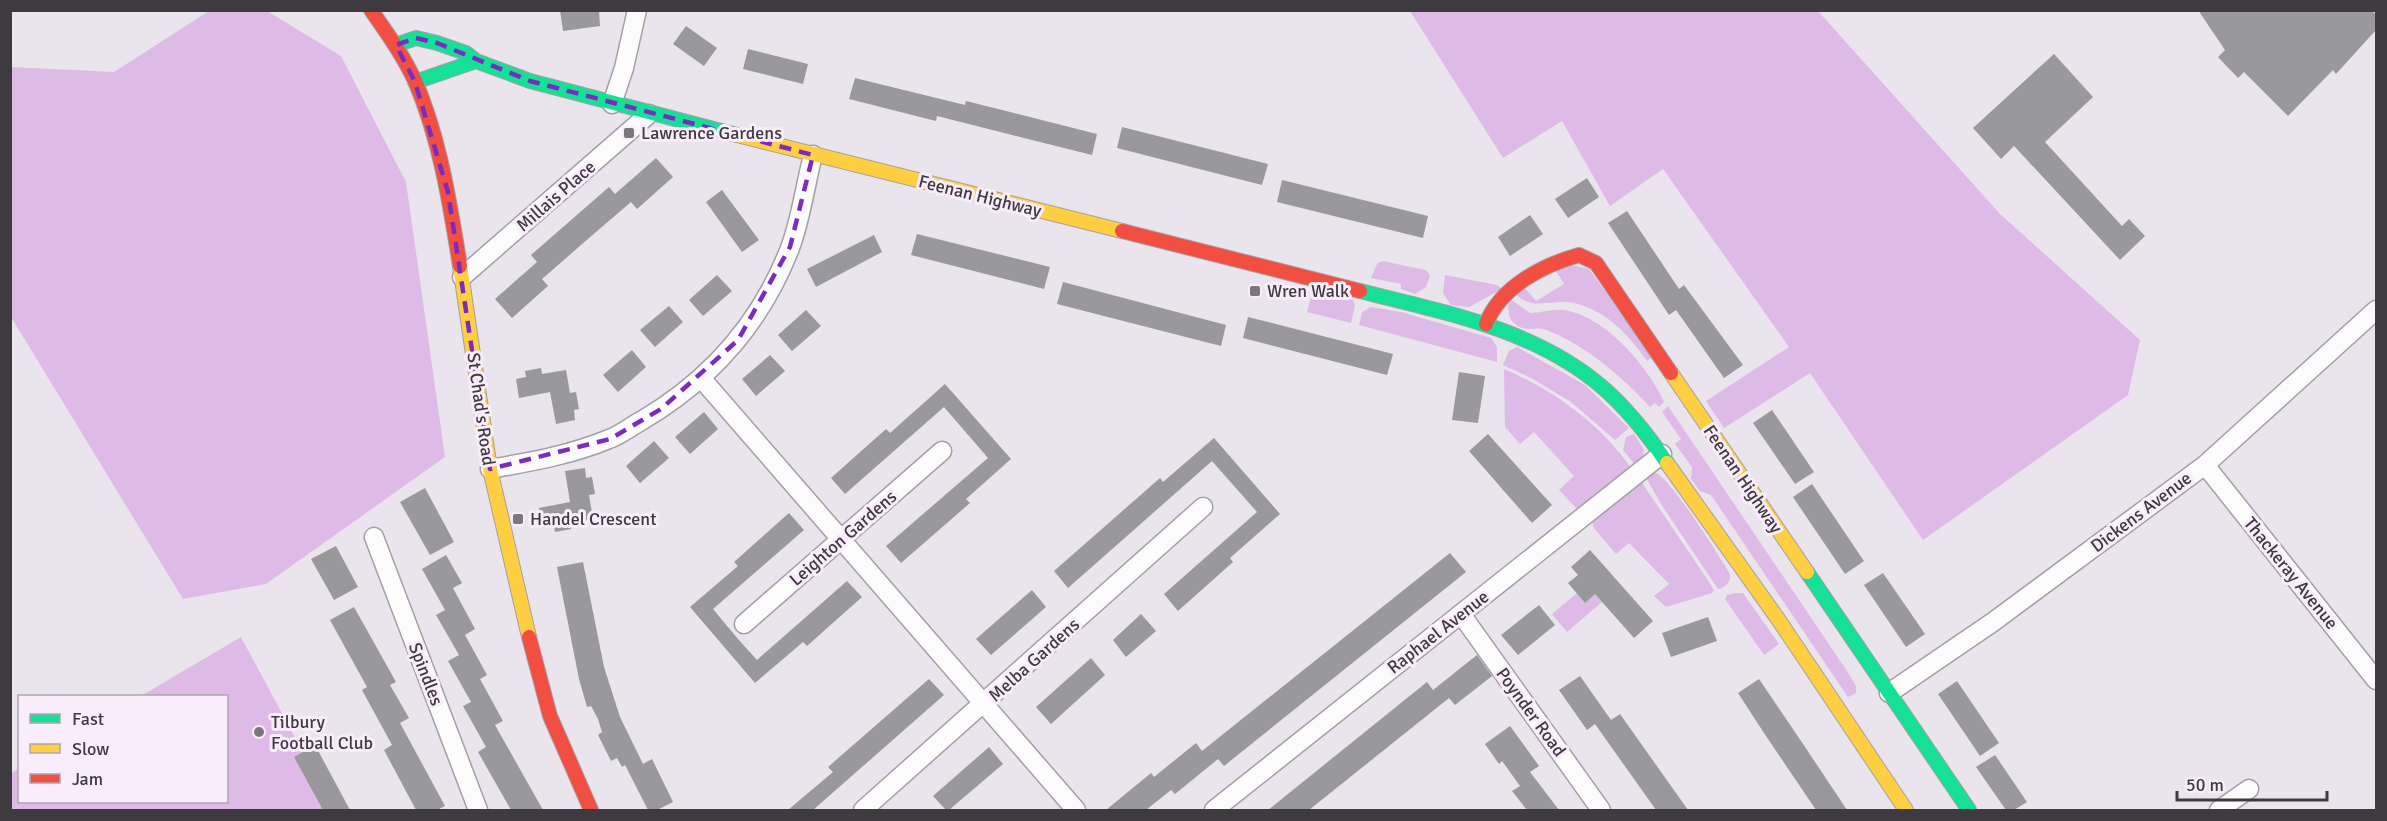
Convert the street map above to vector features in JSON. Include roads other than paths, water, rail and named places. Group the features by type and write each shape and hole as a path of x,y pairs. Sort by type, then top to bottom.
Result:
{"street":[{"name":"St Chad's Road","path":"371,10 396,45 416,82 435,140 448,192 490,470 525,624 550,717 591,810"},
{"path":"612,104 624,68 637,10"},
{"name":"Feenan Highway","path":"396,45 416,38 436,43 466,53 476,61 530,81 612,104 1429,308 1486,324 1550,352 1592,379 1630,412 1748,574 1906,810"},
{"path":"416,82 476,61"},
{"name":"Millais Place","path":"462,277 649,114"},
{"path":"490,470 561,454 610,439 661,409 701,378 738,340 769,292 790,247 813,155"},
{"name":"Feenan Highway","path":"1486,324 1495,305 1502,297 1552,264 1579,255 1596,263 1969,810"},
{"name":"Dickens Avenue","path":"1889,693 1994,622 2205,465 2376,310"},
{"path":"701,378 1076,810"},
{"name":"Leighton Gardens","path":"744,624 942,452"},
{"name":"Raphael Avenue","path":"1214,810 1662,454"},
{"name":"Thackeray Avenue","path":"2205,465 2376,678"},
{"name":"Melba Gardens","path":"863,810 1203,507"},
{"name":"Spindles","path":"375,537 478,810"},
{"name":"Poynder Road","path":"1461,614 1601,810"},
{"path":"2225,809 2249,789"}],"place":[{"name":"Lawrence Gardens","path":"629,133"},
{"name":"Wren Walk","path":"1255,291"},
{"name":"Handel Crescent","path":"518,519"},
{"name":"Tilbury Football Club","path":"259,732"}]}
